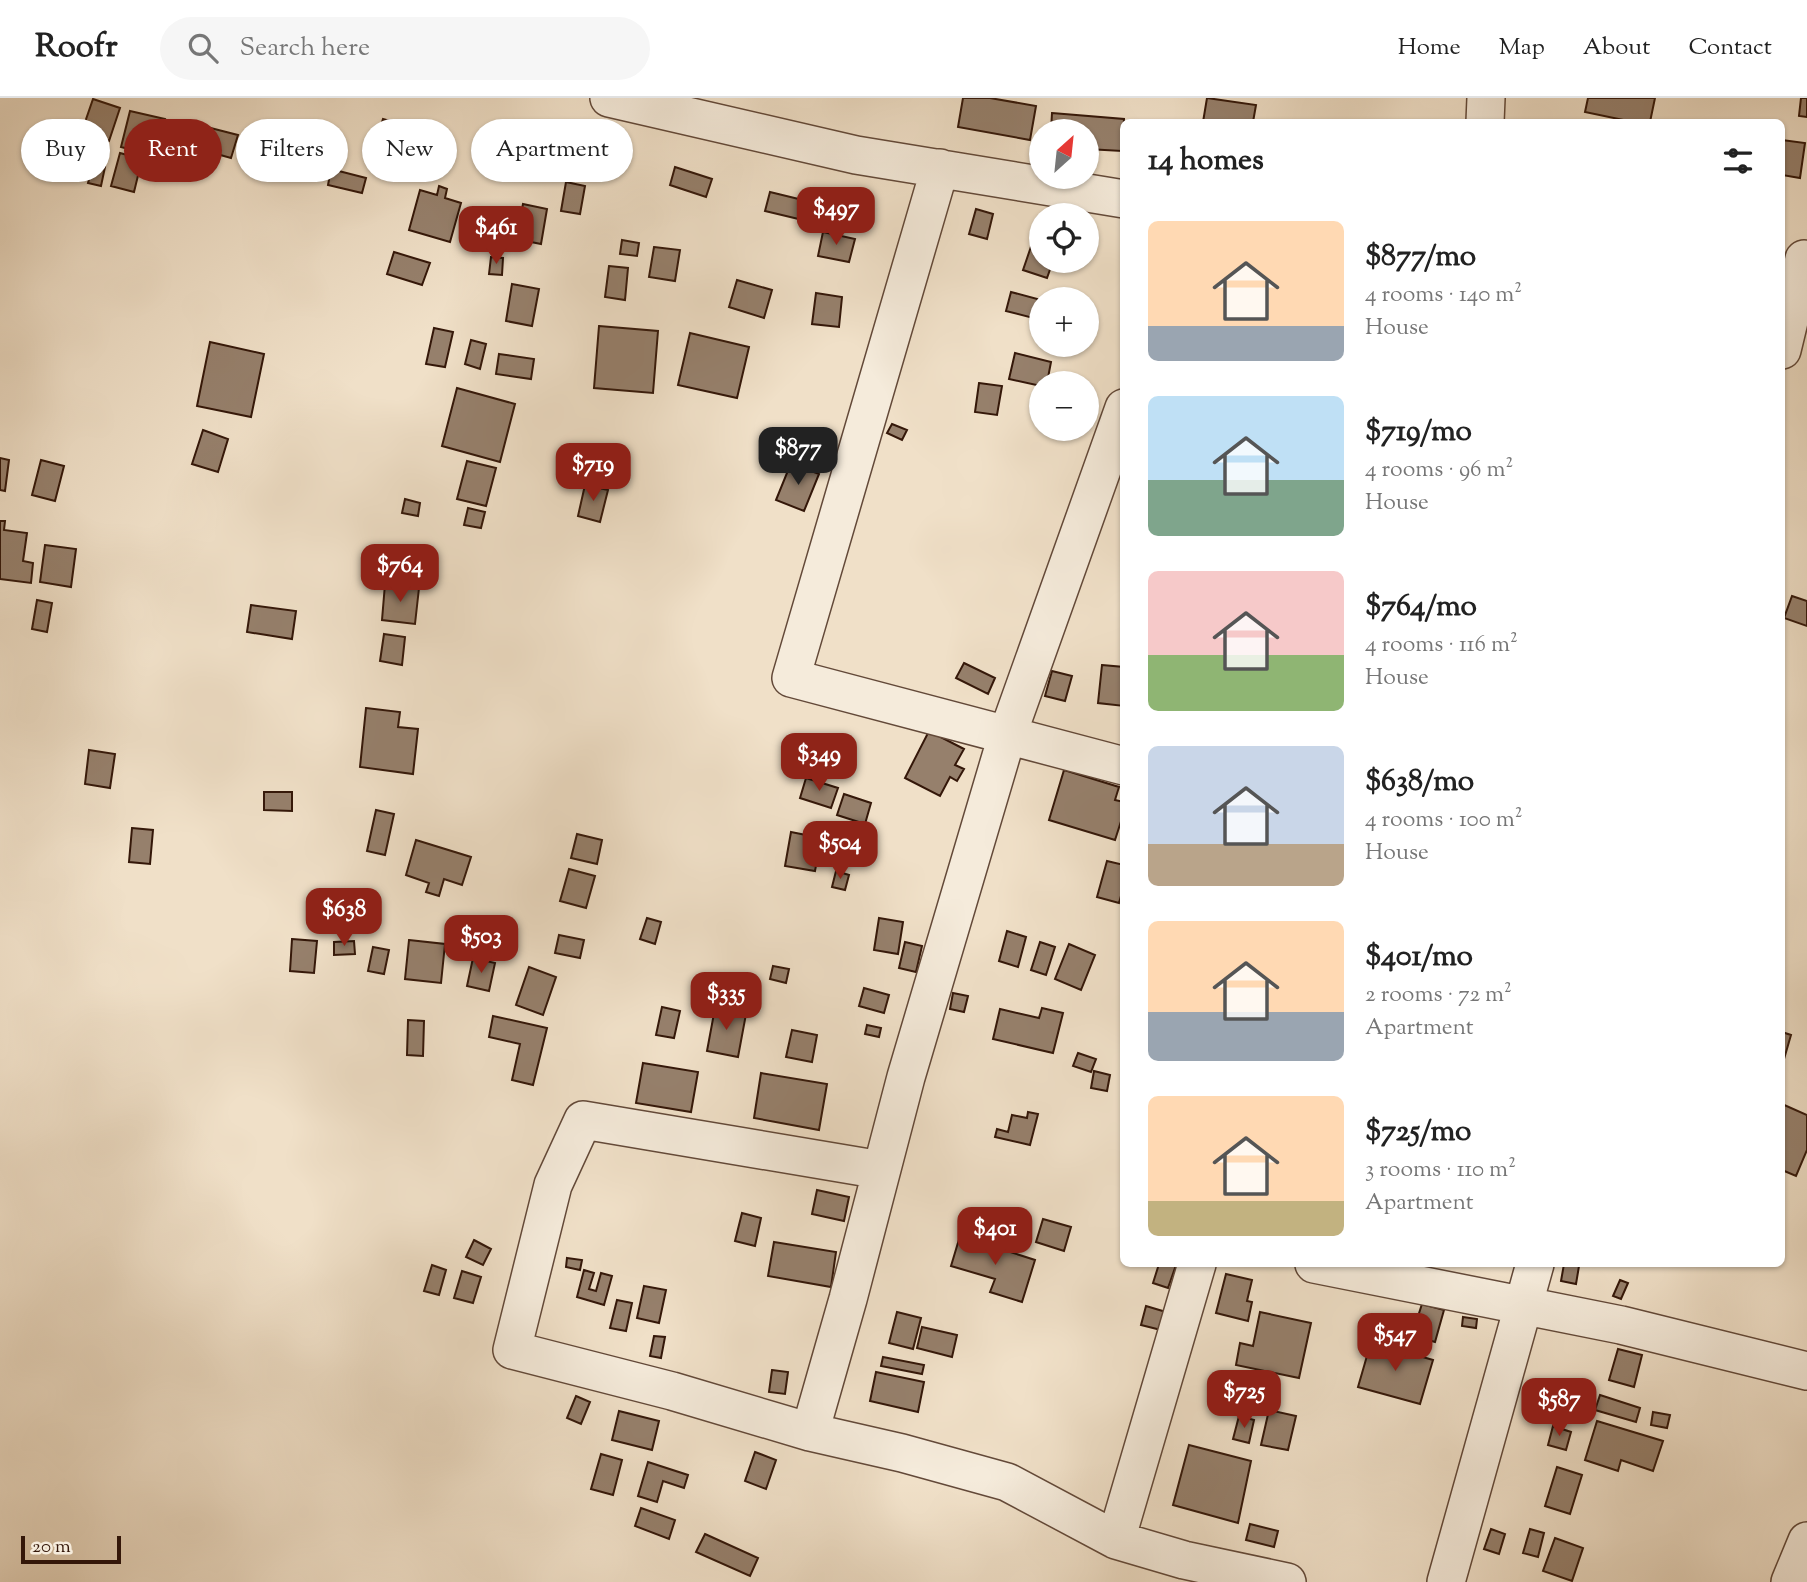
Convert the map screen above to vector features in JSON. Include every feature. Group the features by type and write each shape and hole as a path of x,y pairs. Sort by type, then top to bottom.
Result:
{"street":[{"path":"609,98 856,155 1120,199"},
{"path":"1485,119 1486,98"},
{"path":"940,168 791,678 1120,765"},
{"path":"1785,332 1797,259"},
{"path":"810,1432 848,1299 905,1077 1007,736 1120,419"},
{"path":"881,1170 583,1120 553,1185 512,1350 672,1391 810,1432 902,1452 1007,1482 1116,1540 1184,1560 1287,1582"},
{"path":"1116,1540 1196,1267"},
{"path":"1329,1267 1621,1325 1807,1371"},
{"path":"1446,1582 1534,1267"},
{"path":"1790,1582 1807,1541"}],"building":[{"path":"963,98 990,98 1036,106 1034,119 1029,119 1029,140 958,127"},
{"path":"1207,98 1256,105 1254,119 1204,119"},
{"path":"1588,98 1655,98 1651,119 1619,119 1585,112"},
{"path":"1801,98 1807,98 1807,117 1799,116"},
{"path":"93,99 120,108 110,138 110,119 86,119"},
{"path":"130,111 165,119 128,119"},
{"path":"1052,113 1124,119 1120,119 1120,151 1099,150 1099,119 1052,119"},
{"path":"222,131 236,134 231,158 222,155"},
{"path":"1785,140 1805,143 1800,178 1785,176"},
{"path":"120,153 124,154 124,182 136,182 134,192 111,186"},
{"path":"675,167 712,179 706,197 670,185"},
{"path":"348,173 362,177 362,182 365,182 362,193 328,185 329,182 348,182"},
{"path":"88,182 102,182 101,186"},
{"path":"566,182 585,186 580,214 561,211"},
{"path":"439,186 447,189 445,198 461,203 450,242 409,230 420,190 437,195"},
{"path":"770,192 811,202 807,221 765,211"},
{"path":"523,204 547,209 541,244 516,239"},
{"path":"976,209 993,214 987,239 969,234"},
{"path":"823,232 855,239 849,262 818,256"},
{"path":"622,240 639,243 637,256 620,254"},
{"path":"654,247 680,250 675,281 649,277"},
{"path":"394,252 430,263 422,285 387,274"},
{"path":"1029,252 1029,272 1023,270"},
{"path":"491,257 503,258 502,275 489,274"},
{"path":"609,266 628,268 625,300 605,297"},
{"path":"1032,273 1049,273 1047,278"},
{"path":"737,280 772,290 764,318 729,307"},
{"path":"512,284 539,289 532,326 506,321"},
{"path":"1011,292 1029,297 1029,317 1006,311"},
{"path":"816,293 842,297 839,327 812,324"},
{"path":"599,326 658,331 653,393 594,388"},
{"path":"434,328 453,332 445,367 426,364"},
{"path":"690,333 749,347 737,398 678,385"},
{"path":"471,340 486,344 480,369 465,364"},
{"path":"210,342 264,354 251,417 197,406"},
{"path":"1015,353 1051,362 1049,371 1029,371 1029,383 1009,379"},
{"path":"499,354 534,359 531,379 496,374"},
{"path":"979,383 1002,386 997,415 975,412"},
{"path":"457,388 515,404 500,462 442,446"},
{"path":"892,424 907,430 902,440 887,433"},
{"path":"203,430 228,439 218,472 192,464"},
{"path":"0,458 9,460 5,491 0,490"},
{"path":"41,460 64,466 55,501 32,495"},
{"path":"467,461 496,468 486,506 457,499"},
{"path":"791,463 819,474 804,511 776,500"},
{"path":"585,485 608,490 600,522 578,516"},
{"path":"405,499 420,503 418,516 402,513"},
{"path":"468,508 485,512 481,528 464,525"},
{"path":"0,521 5,521 4,530 27,533 23,561 33,563 31,583 0,579"},
{"path":"45,545 76,549 71,587 40,582"},
{"path":"385,584 419,588 415,624 382,620"},
{"path":"1792,596 1807,601 1807,626 1785,618"},
{"path":"37,600 52,603 47,632 32,629"},
{"path":"251,605 296,611 292,639 247,632"},
{"path":"384,634 405,637 402,665 380,661"},
{"path":"964,663 995,678 988,694 956,678"},
{"path":"1102,665 1120,667 1120,706 1098,703"},
{"path":"1052,671 1072,676 1065,701 1045,696"},
{"path":"366,708 400,712 398,727 418,729 413,774 360,767"},
{"path":"929,731 964,749 955,765 964,769 957,781 950,777 940,796 905,778"},
{"path":"89,750 115,754 110,788 85,784"},
{"path":"1064,770 1119,787 1115,800 1120,801 1120,824 1115,840 1049,820"},
{"path":"806,778 838,788 831,808 800,798"},
{"path":"264,792 292,792 292,811 264,810"},
{"path":"844,794 871,803 865,824 837,815"},
{"path":"376,810 394,814 385,855 367,851"},
{"path":"132,828 153,830 150,864 129,862"},
{"path":"791,832 821,838 815,871 785,866"},
{"path":"577,834 602,840 597,864 571,858"},
{"path":"416,840 471,857 462,885 444,879 439,896 426,892 429,883 406,875"},
{"path":"1107,861 1120,864 1119,903 1097,897"},
{"path":"569,869 595,876 586,908 560,901"},
{"path":"836,871 849,875 845,890 832,887"},
{"path":"647,918 661,922 655,944 640,939"},
{"path":"879,918 903,922 898,954 874,950"},
{"path":"1007,931 1026,937 1018,967 999,961"},
{"path":"559,935 584,940 580,958 555,953"},
{"path":"292,939 317,941 314,973 290,971"},
{"path":"409,940 445,944 441,983 405,979"},
{"path":"354,941 355,954 334,955 334,942"},
{"path":"905,942 922,946 916,972 899,968"},
{"path":"1040,942 1055,947 1046,975 1031,970"},
{"path":"1069,944 1095,955 1081,990 1055,979"},
{"path":"373,947 389,950 384,974 368,971"},
{"path":"473,958 495,963 489,991 467,986"},
{"path":"773,966 789,969 786,983 770,979"},
{"path":"529,967 556,977 543,1015 516,1005"},
{"path":"864,988 889,995 884,1013 859,1006"},
{"path":"953,993 968,996 964,1012 950,1009"},
{"path":"662,1007 680,1011 674,1038 656,1035"},
{"path":"715,1008 746,1014 738,1057 707,1051"},
{"path":"1042,1008 1063,1013 1053,1053 993,1039 1000,1009 1039,1018"},
{"path":"493,1016 547,1028 533,1085 512,1080 520,1044 489,1037"},
{"path":"408,1020 424,1021 423,1056 407,1055"},
{"path":"867,1025 881,1028 879,1037 865,1034"},
{"path":"792,1030 817,1035 812,1062 786,1057"},
{"path":"1785,1033 1791,1035 1785,1056"},
{"path":"1078,1053 1096,1059 1091,1072 1073,1066"},
{"path":"643,1063 698,1072 691,1112 636,1103"},
{"path":"1094,1071 1110,1075 1107,1091 1091,1088"},
{"path":"761,1073 827,1084 819,1130 754,1118"},
{"path":"1785,1105 1807,1115 1807,1150 1796,1176 1785,1171"},
{"path":"1028,1112 1038,1114 1030,1145 995,1137 997,1129 1008,1132 1012,1115 1027,1118"},
{"path":"817,1190 849,1197 844,1221 812,1214"},
{"path":"742,1213 761,1218 755,1246 735,1241"},
{"path":"1043,1219 1071,1227 1064,1251 1036,1242"},
{"path":"960,1236 1035,1260 1022,1302 990,1292 995,1279 951,1266"},
{"path":"474,1240 491,1249 483,1265 466,1257"},
{"path":"774,1242 836,1252 831,1287 768,1276"},
{"path":"567,1258 582,1260 580,1270 566,1267"},
{"path":"432,1265 446,1270 439,1295 424,1291"},
{"path":"1158,1267 1175,1267 1168,1288 1153,1283"},
{"path":"1563,1267 1579,1267 1576,1284 1561,1281"},
{"path":"584,1270 594,1273 589,1289 596,1291 601,1273 612,1276 604,1305 577,1297"},
{"path":"462,1271 481,1277 473,1303 454,1298"},
{"path":"1226,1274 1252,1280 1247,1301 1252,1302 1248,1321 1216,1313"},
{"path":"1620,1280 1628,1283 1621,1299 1613,1296"},
{"path":"644,1286 666,1290 659,1323 637,1318"},
{"path":"617,1300 632,1303 626,1331 610,1328"},
{"path":"1422,1304 1444,1310 1435,1342 1412,1335"},
{"path":"1146,1306 1166,1312 1161,1330 1141,1325"},
{"path":"897,1312 921,1318 913,1349 889,1343"},
{"path":"1260,1312 1311,1323 1299,1378 1236,1365 1240,1343 1253,1346"},
{"path":"1463,1317 1477,1319 1476,1328 1462,1326"},
{"path":"922,1327 957,1335 952,1357 917,1348"},
{"path":"654,1336 665,1337 661,1358 650,1356"},
{"path":"1371,1342 1433,1360 1420,1404 1358,1387"},
{"path":"1618,1349 1642,1355 1634,1387 1609,1380"},
{"path":"883,1357 924,1365 922,1374 881,1366"},
{"path":"772,1370 788,1372 785,1394 769,1392"},
{"path":"876,1372 924,1382 918,1412 870,1401"},
{"path":"1600,1395 1640,1408 1636,1422 1595,1410"},
{"path":"576,1396 590,1402 581,1424 567,1418"},
{"path":"1269,1410 1296,1416 1288,1450 1261,1445"},
{"path":"619,1411 659,1421 652,1450 612,1440"},
{"path":"1653,1412 1670,1415 1667,1428 1651,1425"},
{"path":"1239,1416 1254,1420 1249,1443 1233,1439"},
{"path":"1597,1421 1663,1441 1653,1471 1621,1460 1618,1471 1585,1460"},
{"path":"1553,1426 1571,1432 1566,1450 1548,1445"},
{"path":"1189,1445 1251,1461 1238,1523 1173,1505"},
{"path":"755,1452 776,1460 766,1489 745,1481"},
{"path":"601,1454 622,1460 613,1495 591,1489"},
{"path":"648,1462 688,1475 684,1488 663,1481 657,1502 638,1496"},
{"path":"1557,1467 1582,1475 1570,1514 1545,1506"},
{"path":"641,1508 675,1520 669,1539 635,1526"},
{"path":"1250,1524 1278,1531 1274,1547 1246,1540"},
{"path":"1491,1529 1505,1534 1499,1554 1484,1549"},
{"path":"1530,1529 1544,1533 1538,1557 1523,1553"},
{"path":"705,1534 758,1558 750,1576 696,1552"},
{"path":"1555,1538 1583,1548 1572,1581 1543,1571"}]}
